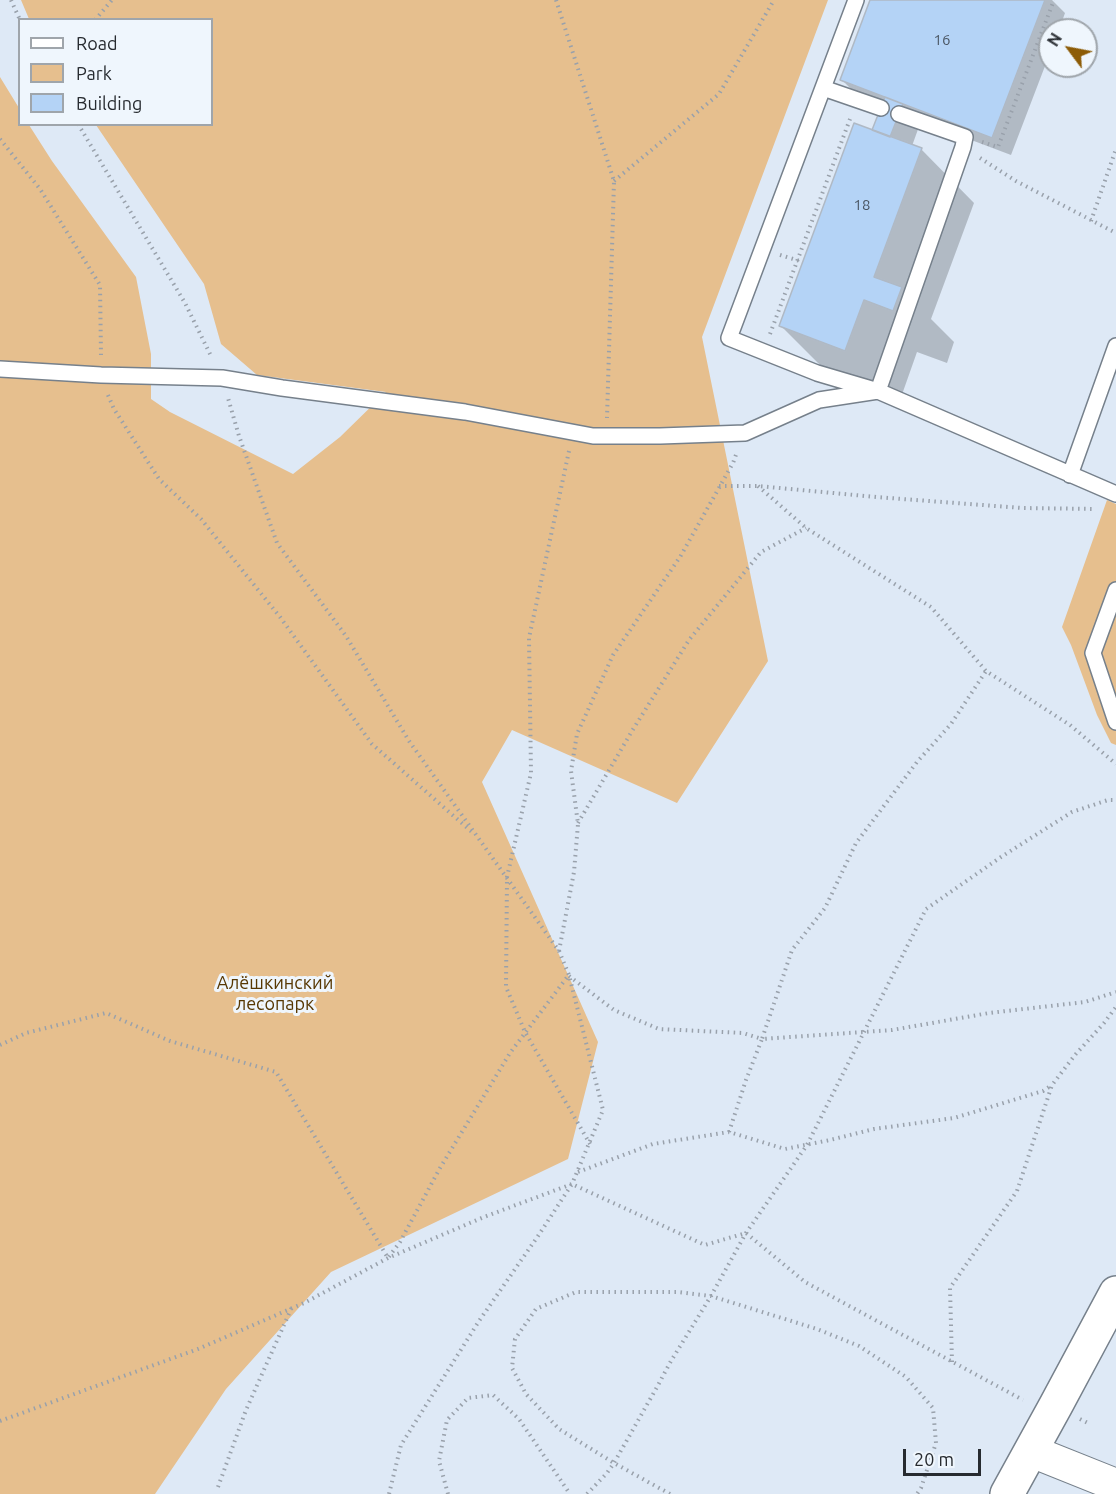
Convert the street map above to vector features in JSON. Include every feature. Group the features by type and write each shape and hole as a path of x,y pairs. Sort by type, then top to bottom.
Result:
{"street":[{"path":"1007,1494 1116,1293"},
{"path":"1031,1451 1116,1485"}],"lane":[{"path":"856,0 729,338 817,373 878,391 1116,495"},
{"path":"823,88 881,108"},
{"path":"878,391 964,142 898,114"},
{"path":"1070,475 1116,346"},
{"path":"0,369 101,375 222,378 465,412 593,436 745,432 819,400 878,391"},
{"path":"1116,590 1093,653 1116,722"}],"path":[{"path":"11,0 19,18"},
{"path":"98,18 112,0"},
{"path":"556,0 614,182 606,436"},
{"path":"614,182 719,94 774,0"},
{"path":"964,142 998,147 1054,0"},
{"path":"764,352 850,117 866,103"},
{"path":"79,126 185,303 222,378 239,436 277,543 346,636 409,741 559,951 569,975 603,1110 572,1184 479,1321 401,1444 389,1494"},
{"path":"0,139 40,189 100,285 101,375 114,409 159,479 201,519 216,537 280,617 372,744 478,838"},
{"path":"964,142 1016,181 1116,234"},
{"path":"1091,221 1116,149"},
{"path":"572,432 529,638 531,773 507,877 506,987 525,1032 590,1144"},
{"path":"559,951 574,872 578,824 571,771 578,734 613,655 680,557 733,463 745,432"},
{"path":"718,486 758,486 1022,508 1098,509"},
{"path":"758,486 806,528 931,607 986,671 1070,725 1116,764"},
{"path":"578,824 632,731 689,640 761,552 806,528"},
{"path":"729,1132 792,950 825,908 856,843 917,762 951,724 986,671"},
{"path":"586,1494 614,1463 746,1233 807,1145 926,909 1001,857 1072,812 1108,800 1116,800"},
{"path":"569,975 614,1010 659,1029 742,1033 762,1040 892,1030 989,1013 1085,1002 1116,992"},
{"path":"388,1258 400,1242 446,1158 510,1053 569,975"},
{"path":"578,1172 653,1144 729,1132 785,1149 874,1129 954,1118 1043,1091 1052,1085 1116,1007"},
{"path":"0,1046 26,1033 106,1013 171,1041 276,1072 388,1258"},
{"path":"952,1362 950,1288 1017,1191 1052,1085"},
{"path":"0,1421 198,1349 304,1302 388,1258 572,1184 705,1245 746,1233"},
{"path":"746,1233 805,1282 1023,1400"},
{"path":"670,1494 559,1430 526,1394 512,1368 515,1339 536,1309 576,1292 678,1292 711,1296 817,1329 859,1346 906,1377 933,1408 936,1443 917,1494"},
{"path":"218,1487 246,1410 292,1307"},
{"path":"448,1494 439,1461 447,1420 468,1398 494,1395 519,1419 570,1494"}],"green space":[{"name":"Алёшкинский лесопарк","path":"21,0 828,0 702,337 768,661 677,803 512,730 482,782 598,1042 568,1159 331,1272 226,1389 155,1494 0,1494 0,77 18,106 18,126 30,126 52,161 136,277 151,354 151,399 170,412 293,474 340,437 386,392 257,375 221,344 204,284 97,126 213,126 213,18 29,18"},
{"path":"1107,500 1116,504 1116,745 1111,743 1097,715 1062,627"}],"building":[{"path":"870,0 1045,0 992,138 840,80"},
{"path":"885,97 903,104 890,137 872,130"},
{"path":"854,123 922,148 874,277 902,287 893,311 864,300 845,351 779,326"}]}
